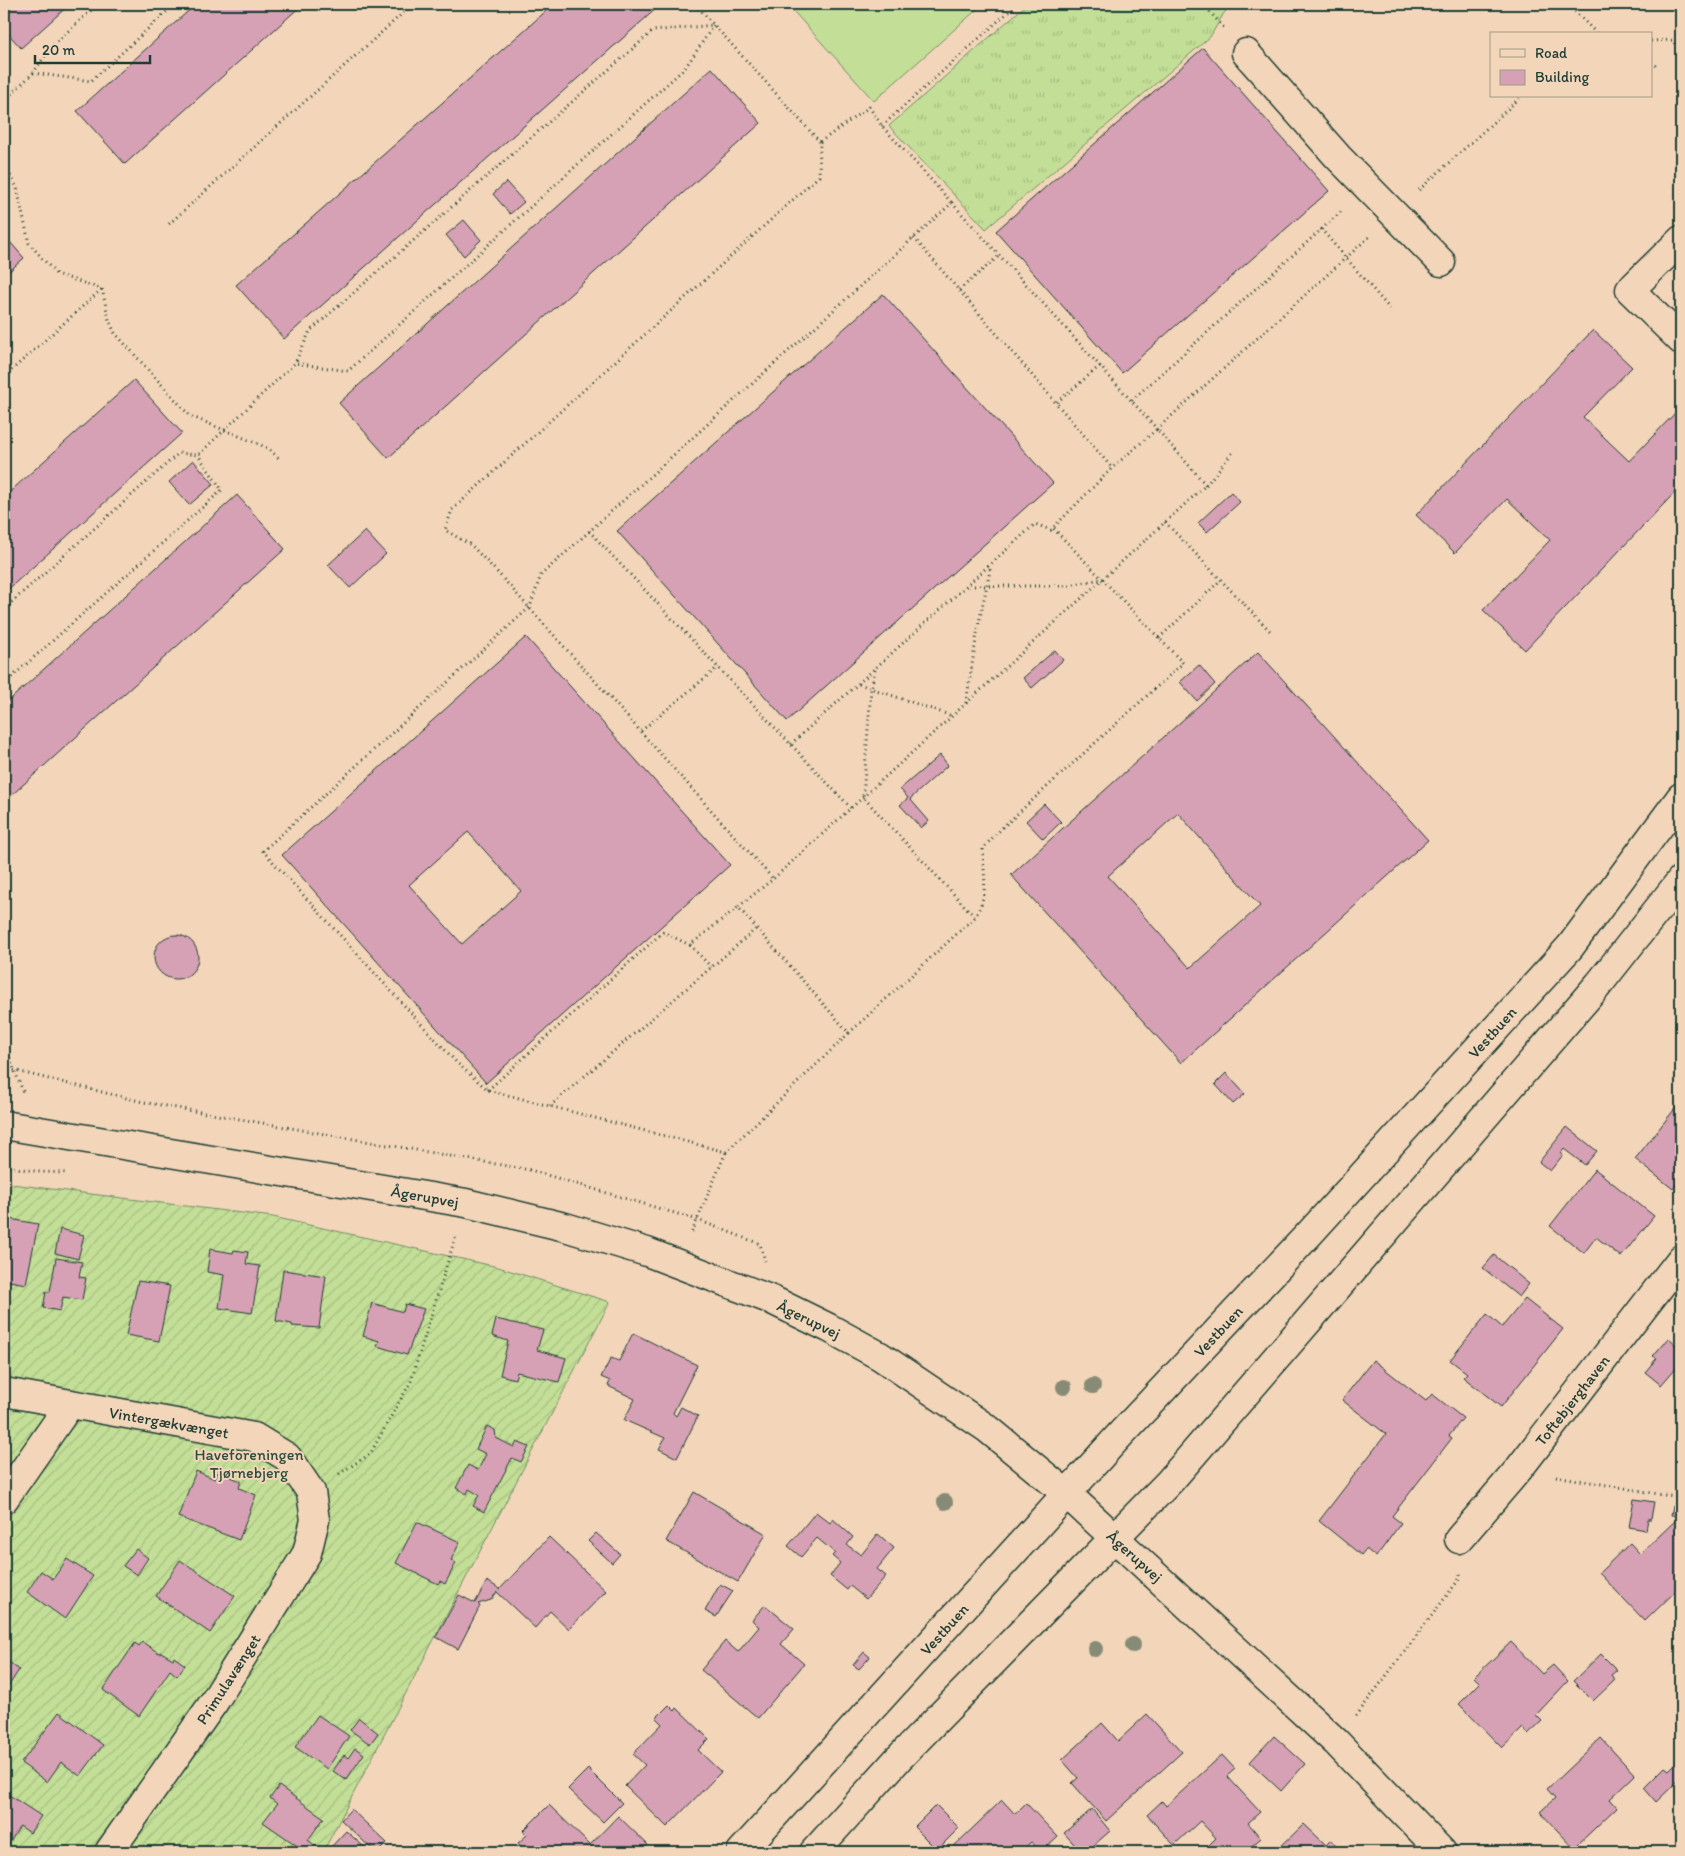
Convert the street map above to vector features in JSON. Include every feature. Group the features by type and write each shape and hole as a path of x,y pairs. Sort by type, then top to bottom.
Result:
{"street":[{"path":"1246,53 1338,157 1441,262"},
{"path":"1681,240 1630,290 1681,340"},
{"name":"Vestbuen","path":"741,1852 1570,947 1681,797"},
{"path":"814,1852 898,1758 1176,1474 1599,984 1681,880"},
{"name":"Ågerupvej","path":"4,1125 466,1203 565,1227 677,1264 776,1302 880,1356 988,1429 1067,1494 1336,1742 1442,1852"},
{"name":"Toftebjerghaven","path":"1459,1539 1518,1470 1681,1259"},
{"name":"Vintergækvænget","path":"4,1392 254,1437 287,1457 311,1492"},
{"path":"4,1499 70,1404"},
{"name":"Primulavænget","path":"109,1852 214,1702 307,1554 315,1520 311,1492"}],"path":[{"path":"4,101 33,73 52,45 98,4"},
{"path":"33,73 91,81 175,4"},
{"path":"170,224 413,4"},
{"path":"695,4 820,142 819,176 452,510 445,530 471,545 530,607 773,880"},
{"path":"882,126 1017,4"},
{"path":"1568,4 1592,32"},
{"path":"198,455 295,363 310,331 653,30 714,25"},
{"path":"295,363 348,371 685,68 714,25"},
{"path":"1652,41 1675,40 1681,46"},
{"path":"1652,64 1657,66"},
{"path":"791,744 1035,524 1051,530 1112,468 1348,258 1520,98"},
{"path":"820,142 870,107 882,126 1132,400 1206,485"},
{"path":"4,168 17,188 29,243 56,274 102,289"},
{"path":"726,1152 488,1090 457,1063 263,851 530,607 541,575 952,203"},
{"path":"1132,400 1350,204"},
{"path":"1321,229 1348,258 1390,309"},
{"path":"914,238 1112,468"},
{"path":"959,290 1000,255"},
{"path":"4,377 102,289"},
{"path":"102,289 109,320 115,333 190,416 225,429 270,450 281,460"},
{"path":"1057,402 1101,366"},
{"path":"690,945 773,880 1206,485 1233,452"},
{"path":"4,609 179,453 198,455 222,490 4,684"},
{"path":"1165,522 1270,632"},
{"path":"677,1264 726,1152 849,1033 975,917 984,902 986,884 983,848 1003,827 1183,663 1053,528"},
{"path":"589,531 852,808"},
{"path":"966,703 985,585 991,565"},
{"path":"968,586 1063,586 1103,578"},
{"path":"1159,638 1221,580"},
{"path":"641,731 718,667"},
{"path":"875,670 871,688 863,798 975,917"},
{"path":"858,684 952,716"},
{"path":"738,907 849,1033"},
{"path":"550,1106 757,928"},
{"path":"488,1090 662,932 690,945 711,967"},
{"path":"4,1044 38,1130"},
{"path":"4,1166 40,1172 78,1173"},
{"path":"311,1492 370,1454 411,1381 466,1203"},
{"path":"1518,1470 1681,1498"},
{"path":"1336,1742 1460,1578 1459,1539"}],"green space":[{"path":"787,4 983,4 874,101"},
{"path":"1027,4 1233,4 1224,13 1210,37 986,229 889,126"},
{"name":"Haveforeningen Tjørnebjerg","path":"4,1183 273,1217 498,1267 610,1302 323,1852 4,1852"}],"building":[{"path":"4,4 70,4 21,48 4,29"},
{"path":"196,4 303,4 125,164 77,111"},
{"path":"554,4 654,4 658,7 284,339 236,285"},
{"path":"1203,48 1329,191 1122,373 996,231"},
{"path":"712,68 761,123 388,458 339,403"},
{"path":"506,182 524,202 510,214 493,194"},
{"path":"464,220 481,240 464,256 446,235"},
{"path":"4,235 24,258 4,276"},
{"path":"883,294 1053,483 787,721 617,531"},
{"path":"1593,330 1632,367 1583,417 1629,461 1679,409 1681,411 1681,486 1525,650 1483,610 1550,540 1507,499 1455,553 1416,515"},
{"path":"134,380 182,433 4,593 4,497"},
{"path":"193,460 214,484 189,505 169,482"},
{"path":"1231,492 1240,502 1207,532 1198,523"},
{"path":"237,495 285,549 4,802 4,705"},
{"path":"365,531 386,554 350,588 328,565"},
{"path":"526,637 730,865 486,1083 282,855","holes":["468,832 521,891 462,944 409,885"]},
{"path":"1055,650 1063,660 1032,688 1023,678"},
{"path":"1258,652 1428,840 1181,1063 1011,875","holes":["1178,813 1260,906 1190,968 1108,876"]},
{"path":"1199,665 1215,684 1197,701 1180,682"},
{"path":"940,755 948,765 910,799 929,821 921,828 900,805 908,798 900,789"},
{"path":"1044,804 1061,822 1043,839 1026,821"},
{"path":"172,935 180,935 192,941 198,957 192,973 180,979 172,979 160,973 154,961 154,953 160,941"},
{"path":"1226,1073 1245,1094 1233,1104 1215,1084"},
{"path":"1681,1101 1681,1178 1673,1189 1635,1159"},
{"path":"1567,1127 1597,1151 1585,1165 1564,1149 1561,1153 1563,1155 1550,1171 1539,1162"},
{"path":"1595,1169 1654,1216 1621,1257 1596,1237 1584,1253 1550,1226"},
{"path":"4,1218 38,1224 26,1284 4,1280"},
{"path":"60,1229 84,1235 78,1259 55,1253"},
{"path":"210,1249 233,1253 234,1250 248,1252 246,1264 260,1266 252,1313 219,1308 224,1275 207,1272"},
{"path":"1494,1255 1529,1284 1519,1297 1483,1268"},
{"path":"56,1258 82,1262 79,1277 86,1278 82,1300 63,1297 60,1311 43,1308 46,1292 50,1292"},
{"path":"283,1270 326,1276 319,1328 292,1326 292,1324 276,1321"},
{"path":"138,1281 170,1286 159,1341 126,1335"},
{"path":"1525,1299 1563,1329 1501,1407 1463,1377 1467,1373 1450,1360 1487,1314 1502,1327"},
{"path":"372,1303 403,1312 405,1304 424,1309 407,1355 377,1346 379,1341 363,1336"},
{"path":"496,1319 543,1330 537,1350 566,1358 559,1382 517,1372 515,1379 500,1375 508,1341 492,1336"},
{"path":"633,1333 697,1365 673,1413 676,1416 681,1407 698,1416 677,1458 659,1449 665,1438 624,1420 635,1399 608,1386 610,1381 601,1377 611,1358 619,1361"},
{"path":"1668,1338 1681,1350 1681,1362 1661,1385 1645,1372 1657,1358 1653,1356"},
{"path":"1373,1360 1426,1401 1432,1394 1463,1418 1449,1436 1452,1438 1392,1516 1401,1523 1376,1557 1366,1549 1361,1555 1319,1521 1386,1434 1342,1400"},
{"path":"487,1426 495,1430 496,1438 514,1447 517,1442 529,1447 521,1462 512,1458 484,1512 473,1506 479,1495 469,1489 467,1494 456,1488 468,1465 478,1470 486,1454 476,1449"},
{"path":"196,1471 215,1479 218,1472 241,1481 239,1488 256,1495 239,1540 178,1517"},
{"path":"694,1492 766,1534 738,1582 666,1541"},
{"path":"1634,1499 1654,1502 1651,1519 1648,1519 1646,1530 1629,1527"},
{"path":"1673,1506 1681,1507 1681,1516 1671,1515"},
{"path":"816,1512 830,1523 833,1519 853,1537 847,1545 861,1555 878,1534 894,1548 877,1569 886,1576 866,1599 850,1586 847,1590 830,1576 840,1563 832,1556 835,1553 817,1538 801,1557 788,1546"},
{"path":"1676,1520 1681,1525 1681,1586 1645,1621 1599,1573 1630,1543 1640,1554"},
{"path":"417,1522 460,1542 451,1560 456,1563 445,1584 440,1581 438,1584 396,1563"},
{"path":"596,1533 620,1554 612,1563 588,1541"},
{"path":"549,1537 606,1591 569,1629 550,1611 535,1628 497,1592 491,1600 478,1604 480,1606 458,1649 436,1637 459,1595 475,1603 487,1581 500,1589"},
{"path":"136,1549 148,1558 137,1575 123,1566"},
{"path":"67,1559 93,1576 65,1619 27,1592 41,1571 53,1579"},
{"path":"180,1560 235,1596 210,1633 156,1596"},
{"path":"720,1584 733,1591 716,1617 705,1611"},
{"path":"765,1605 794,1629 781,1644 804,1664 758,1718 701,1670 725,1641 738,1652 759,1627 752,1620"},
{"path":"142,1642 159,1653 161,1652 173,1659 174,1657 185,1665 177,1676 170,1670 139,1716 103,1690 135,1643 139,1646"},
{"path":"1511,1642 1542,1674 1553,1665 1568,1681 1536,1715 1542,1721 1528,1734 1523,1728 1502,1748 1459,1704 1480,1683 1474,1677"},
{"path":"864,1652 870,1657 859,1669 853,1665"},
{"path":"1601,1654 1617,1670 1611,1675 1615,1680 1593,1701 1573,1681"},
{"path":"4,1658 19,1670 4,1693"},
{"path":"669,1705 675,1711 677,1708 709,1739 698,1750 721,1772 667,1827 625,1786 645,1765 633,1754 662,1724 656,1718"},
{"path":"59,1712 103,1745 80,1776 61,1762 47,1782 21,1763"},
{"path":"1147,1714 1182,1752 1106,1821 1072,1783 1078,1778 1062,1760 1102,1723 1118,1741"},
{"path":"318,1715 349,1736 327,1769 295,1747"},
{"path":"359,1718 378,1733 370,1744 350,1730"},
{"path":"1274,1736 1305,1764 1281,1791 1250,1762"},
{"path":"1601,1738 1635,1775 1610,1799 1617,1807 1574,1848 1540,1812 1555,1798 1547,1789"},
{"path":"355,1748 364,1754 346,1780 333,1771 344,1755 348,1758"},
{"path":"1222,1755 1235,1769 1227,1776 1260,1812 1248,1823 1261,1838 1245,1852 1195,1852 1202,1846 1205,1849 1216,1838 1200,1821 1174,1845 1147,1815 1162,1801 1166,1806"},
{"path":"1681,1758 1681,1778 1656,1802 1644,1788 1665,1767 1669,1770"},
{"path":"588,1769 622,1803 603,1822 568,1789"},
{"path":"279,1786 324,1818 308,1840 323,1852 306,1852 263,1822 277,1804 270,1798"},
{"path":"6,1793 41,1816 30,1833 20,1826 7,1847 4,1845 4,1797"},
{"path":"1002,1800 1015,1814 1026,1803 1058,1837 1042,1852 1031,1842 1020,1852 949,1851"},
{"path":"549,1805 590,1845 618,1816 648,1845 641,1852 527,1852 518,1843 527,1835 523,1831"},
{"path":"936,1805 959,1828 937,1850 914,1827"},
{"path":"351,1809 387,1843 378,1852 375,1852 341,1820"},
{"path":"1092,1809 1110,1831 1086,1852 1081,1852 1064,1833"},
{"path":"1304,1824 1326,1845 1331,1840 1341,1852 1275,1852"},
{"path":"346,1831 370,1852 336,1852 331,1847"}]}
